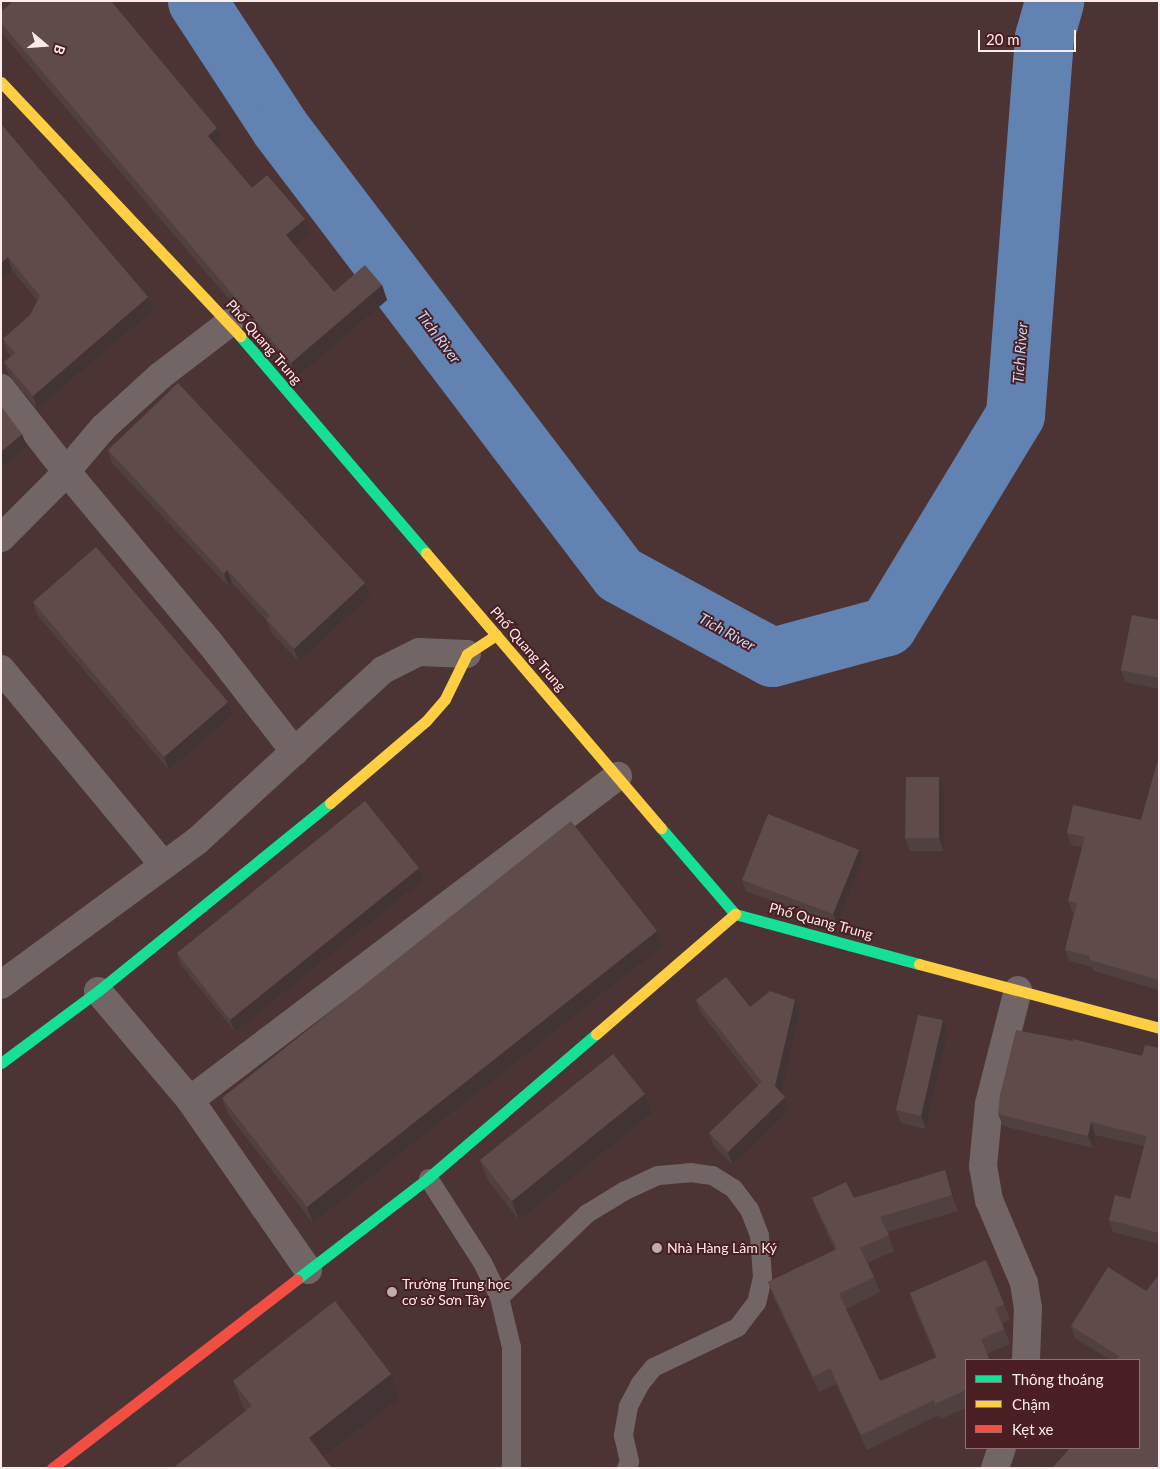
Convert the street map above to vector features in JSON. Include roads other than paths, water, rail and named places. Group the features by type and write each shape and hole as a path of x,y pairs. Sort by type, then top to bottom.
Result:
{"street":[{"name":"Phố Quang Trung","path":"1,82 229,323 735,914 1159,1028"},
{"path":"1,538 66,471 104,427 160,376 229,323"},
{"path":"1,388 66,471 210,643 294,752"},
{"path":"1,1063 98,991 303,826 426,721 445,699 467,654 496,635"},
{"path":"1,985 197,841 384,670 419,652 467,654"},
{"path":"1,669 164,865"},
{"path":"190,1100 618,776"},
{"path":"52,1468 428,1178 735,914"},
{"path":"1018,990 989,1104 983,1166 989,1200 1024,1283 1028,1316 1026,1359"},
{"path":"98,991 190,1100 308,1270"},
{"path":"995,1468 1002,1449"}],"lane":[{"path":"499,1296 587,1213 623,1191 658,1175 690,1172 712,1175 733,1188 749,1209 759,1235 762,1277 756,1302 736,1327 653,1367 640,1383 628,1406 623,1435 629,1461 626,1468"},
{"path":"428,1178 482,1262 499,1296 511,1347 511,1468"}],"waterway":[{"name":"Tich River","path":"197,1 280,128 619,574 772,657 887,626 1015,415 1044,37 1054,1"}],"place":[{"name":"Nhà Hàng Lâm Ký","path":"657,1248"},
{"name":"Trường Trung học cơ sở Sơn Tây","path":"392,1292"}]}
